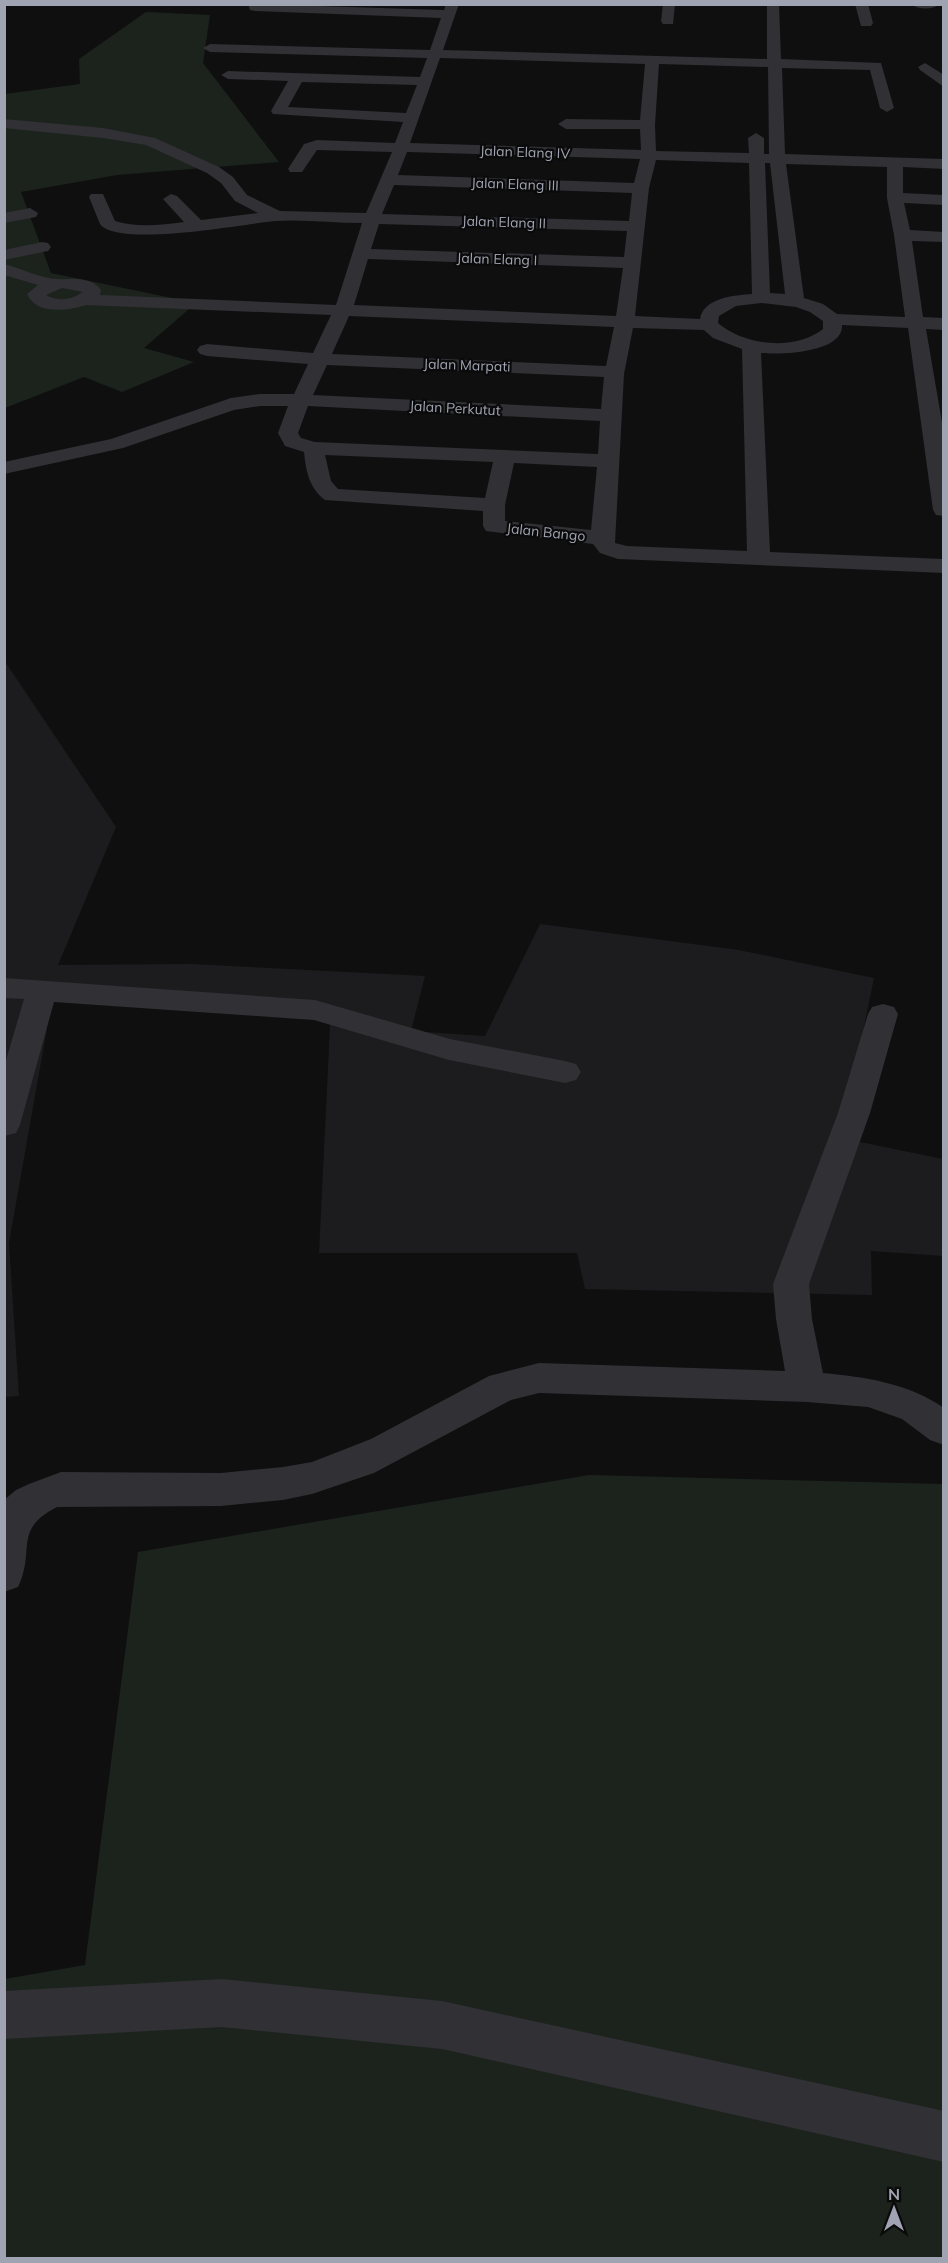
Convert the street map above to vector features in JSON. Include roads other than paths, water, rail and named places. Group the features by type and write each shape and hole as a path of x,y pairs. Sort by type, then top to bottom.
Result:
{"street":[{"path":"668,21 669,4"},
{"path":"773,4 777,159 795,301"},
{"path":"861,4 866,23"},
{"path":"917,4 934,4"},
{"path":"233,49 256,6 452,9 389,180 372,218 344,305 288,433 292,442 314,448 608,461"},
{"path":"210,48 756,63 875,61 887,108"},
{"path":"652,60 647,125 649,155 635,226 626,316 609,415 602,538 604,547 617,552 944,566"},
{"path":"944,66 925,67 944,83"},
{"path":"228,75 425,81"},
{"path":"297,77 278,111 411,118"},
{"path":"323,114 342,79"},
{"path":"756,122 761,298"},
{"path":"4,123 103,133 150,141 213,170 227,180 241,198 277,216"},
{"path":"566,124 647,125"},
{"name":"Jalan Elang IV","path":"296,169 312,145 944,164"},
{"path":"895,163 895,198 917,328 935,390 944,510"},
{"name":"Jalan Elang III","path":"389,180 641,188"},
{"name":"Jalan Elang II","path":"97,197 108,224 115,227 160,230 277,216 635,226"},
{"path":"895,198 944,200"},
{"path":"171,199 197,226"},
{"path":"4,218 30,213"},
{"path":"903,236 944,237"},
{"path":"4,255 42,247"},
{"name":"Jalan Elang I","path":"362,254 633,263"},
{"path":"4,269 47,288"},
{"path":"4,279 47,288 78,284 88,295 710,319 724,304 761,298 795,301 818,308 832,325 917,328 944,324"},
{"path":"710,319 723,337 751,345 781,348 820,341 832,325"},
{"path":"917,328 944,334"},
{"path":"751,345 759,559"},
{"name":"Jalan Marpati","path":"207,350 320,359 615,372"},
{"name":"Jalan Perkutut","path":"4,468 116,444 231,404 260,400 609,415"},
{"name":"Jalan Bango","path":"314,448 318,477 324,489 333,495 493,514 494,526 502,528 602,538"},
{"path":"493,514 505,457"},
{"path":"4,988 315,1010 449,1048 565,1072"},
{"path":"4,1125 42,991"},
{"path":"807,1387 794,1319 791,1284 854,1113 883,1014"},
{"path":"4,1574 10,1525 22,1507 44,1494 61,1488 194,1489 274,1485 314,1478 357,1461 502,1387 539,1378 807,1387 869,1392 915,1407 944,1429"},
{"path":"4,2016 222,2003 442,2025 944,2137"}]}
